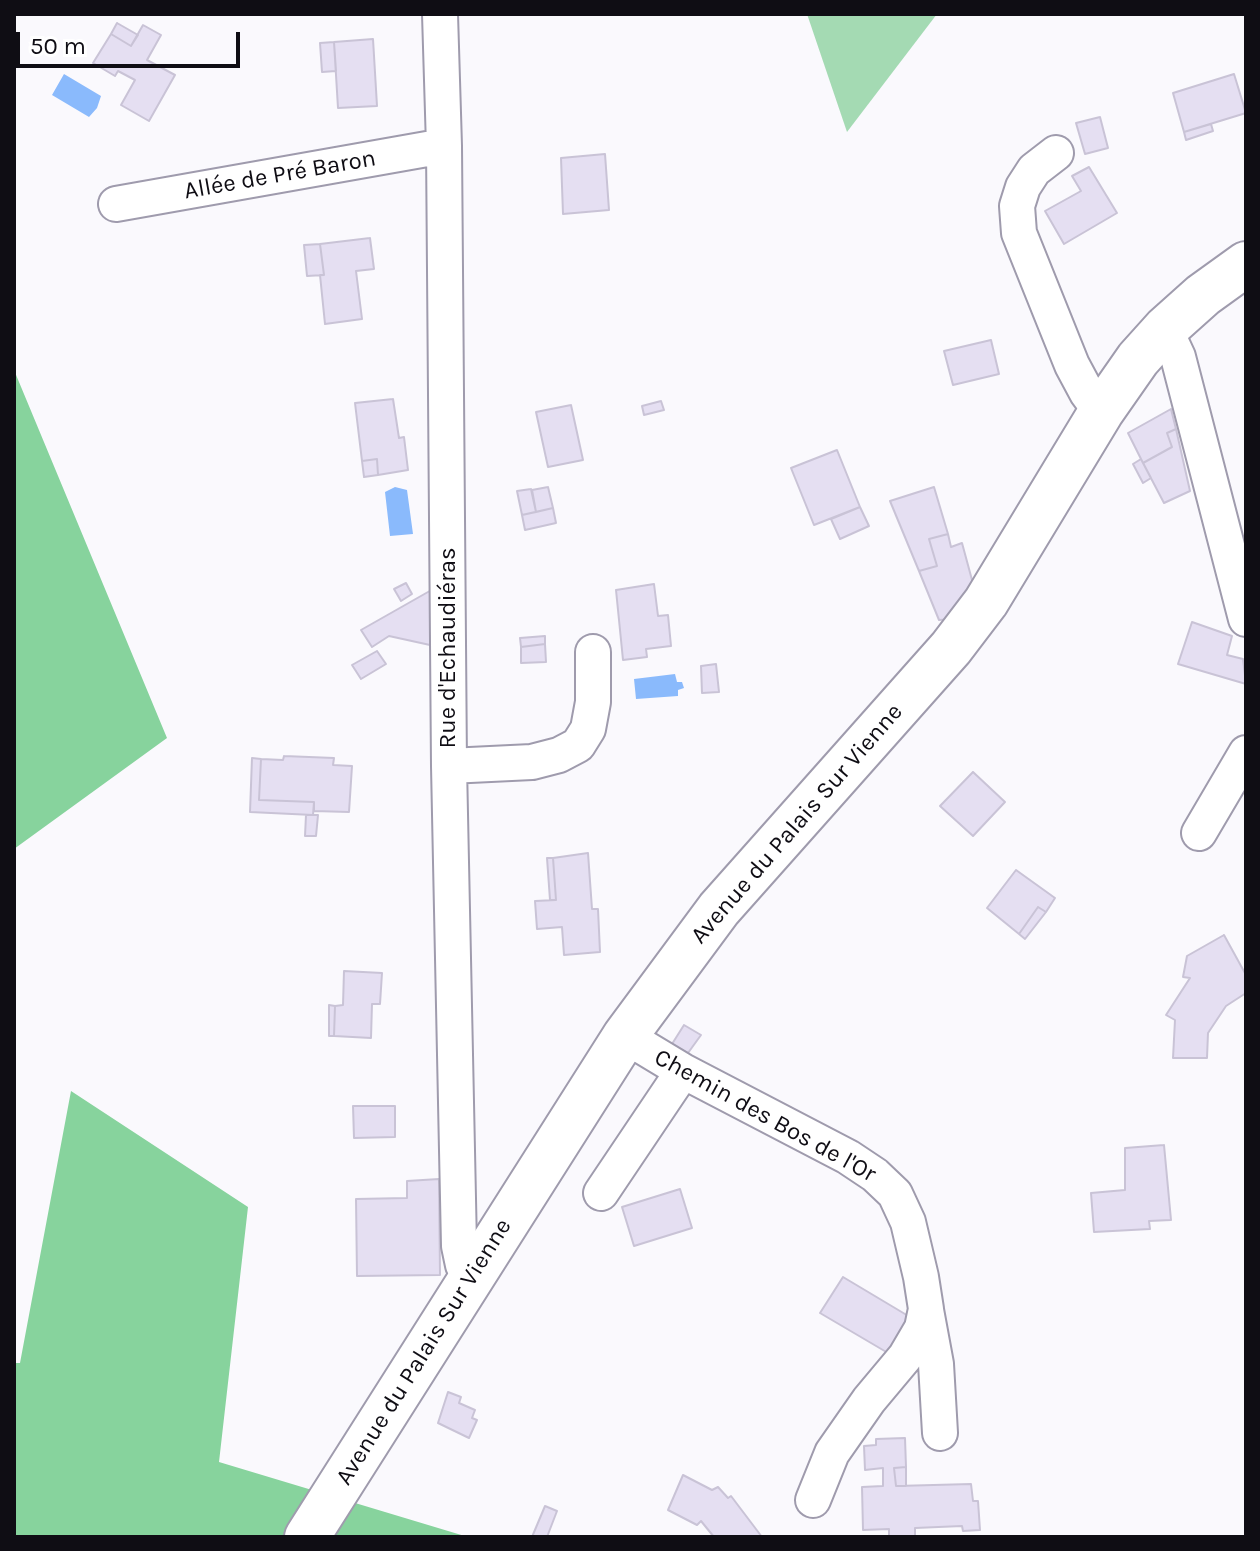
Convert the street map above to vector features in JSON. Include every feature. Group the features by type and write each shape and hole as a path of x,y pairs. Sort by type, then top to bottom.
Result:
{"main road":[{"name":"Avenue du Palais Sur Vienne","path":"307,1537 625,1036 719,909 951,648 986,602 1101,412 1138,359 1165,329 1203,295 1246,264"}],"street":[{"name":"Rue d'Echaudiéras","path":"440,14 444,146 449,766 459,1246 463,1265 475,1275"},
{"name":"Allée de Pré Baron","path":"116,204 444,146"},
{"path":"1056,153 1034,170 1023,187 1017,206 1019,233 1072,365 1101,412"},
{"path":"1165,329 1178,357 1246,619"},
{"path":"449,766 532,762 559,755 578,745 588,729 593,702 593,652"},
{"path":"1199,833 1246,753"},
{"name":"Chemin des Bos de l'Or","path":"625,1036 683,1071 848,1157 875,1175 895,1194 908,1222 921,1277 936,1364 940,1433"},
{"path":"601,1193 683,1071"},
{"path":"813,1500 832,1453 869,1400 905,1357 922,1328 926,1309"}],"green space":[{"path":"807,14 937,14 847,132"},
{"path":"14,370 167,738 14,849"},
{"path":"71,1091 248,1207 219,1462 468,1537 14,1537 14,1363 20,1363"}],"water":[{"path":"64,74 101,96 97,108 89,117 52,95"},
{"path":"395,487 407,490 413,534 390,536 385,492"},
{"path":"675,674 677,682 682,682 684,688 678,690 678,696 636,699 634,679"}],"building":[{"path":"117,23 138,35 131,46 111,34"},
{"path":"143,25 161,35 147,60 175,75 149,121 121,105 135,80 118,71 115,76 93,63 111,34 131,46"},
{"path":"373,39 377,106 338,108 334,42"},
{"path":"334,42 336,71 322,72 320,43"},
{"path":"1234,74 1246,113 1184,132 1173,93"},
{"path":"1100,117 1108,148 1085,154 1076,123"},
{"path":"1211,124 1213,131 1186,140 1184,132"},
{"path":"605,154 609,210 563,214 561,158"},
{"path":"1089,167 1117,213 1064,244 1045,211 1081,191 1072,176"},
{"path":"370,238 374,269 356,271 362,319 325,324 320,244"},
{"path":"320,244 324,275 307,276 304,245"},
{"path":"991,340 999,374 953,385 944,351"},
{"path":"393,399 399,438 404,437 408,470 378,475 377,459 362,461 355,403"},
{"path":"661,401 664,410 644,415 642,406"},
{"path":"571,405 583,460 548,467 536,412"},
{"path":"1171,409 1176,429 1167,433 1172,447 1143,463 1128,433"},
{"path":"1176,429 1190,491 1164,503 1143,463 1172,447 1167,433"},
{"path":"837,450 860,507 814,525 791,468"},
{"path":"377,459 378,475 364,477 362,461"},
{"path":"1141,459 1151,478 1143,483 1133,464"},
{"path":"548,487 553,508 536,512 532,490"},
{"path":"934,487 948,534 929,539 937,566 919,571 890,501"},
{"path":"531,489 536,512 522,515 517,491"},
{"path":"860,507 869,526 840,539 831,519"},
{"path":"553,508 556,523 525,530 522,515"},
{"path":"948,534 951,547 962,543 975,591 955,619 939,620 919,571 937,566 929,539"},
{"path":"406,583 412,594 401,601 394,589"},
{"path":"654,584 658,616 668,615 671,646 646,649 647,657 623,660 616,590"},
{"path":"435,588 435,626 430,645 389,636 372,647 361,630"},
{"path":"1192,622 1232,636 1227,655 1243,659 1246,684 1178,664"},
{"path":"545,636 545,644 521,647 520,638"},
{"path":"545,644 546,662 521,663 521,647"},
{"path":"377,651 386,664 361,679 352,665"},
{"path":"716,664 719,692 702,693 701,666"},
{"path":"284,756 334,758 333,765 352,766 349,812 314,811 314,802 259,800 261,759 283,760"},
{"path":"252,758 261,759 259,800 314,802 313,815 250,812"},
{"path":"973,772 1005,802 973,836 940,806"},
{"path":"306,815 318,815 316,836 305,836"},
{"path":"588,853 592,909 598,909 600,952 564,955 562,927 537,929 535,901 556,900 553,858"},
{"path":"547,858 553,858 556,900 550,900"},
{"path":"1016,870 1055,898 1046,912 1038,907 1019,934 987,908"},
{"path":"1038,907 1046,912 1025,939 1019,934"},
{"path":"1224,935 1246,975 1246,993 1226,1006 1208,1033 1207,1058 1173,1058 1175,1020 1166,1015 1190,978 1183,977 1187,956"},
{"path":"344,971 382,973 380,1004 372,1004 371,1038 334,1036 335,1006 343,1005"},
{"path":"329,1005 335,1006 334,1036 329,1036"},
{"path":"684,1025 701,1035 688,1053 672,1044"},
{"path":"353,1106 395,1106 395,1137 354,1138"},
{"path":"1164,1145 1171,1220 1149,1221 1150,1229 1094,1232 1091,1193 1125,1190 1125,1148"},
{"path":"439,1179 440,1275 357,1276 356,1199 407,1198 407,1181"},
{"path":"680,1189 692,1228 634,1246 622,1207"},
{"path":"843,1277 910,1317 888,1353 820,1313"},
{"path":"448,1392 461,1397 459,1403 475,1410 472,1418 477,1420 469,1438 438,1423"},
{"path":"905,1438 906,1467 894,1468 896,1486 971,1484 973,1501 978,1501 980,1530 963,1531 962,1526 915,1528 915,1537 889,1537 889,1529 863,1530 862,1487 883,1486 883,1468 865,1470 864,1446 876,1445 876,1439"},
{"path":"906,1467 906,1486 896,1486 894,1468"},
{"path":"683,1475 712,1490 718,1487 728,1498 731,1496 762,1537 714,1537 701,1521 697,1525 668,1510"},
{"path":"545,1506 557,1511 547,1537 532,1537"}]}
